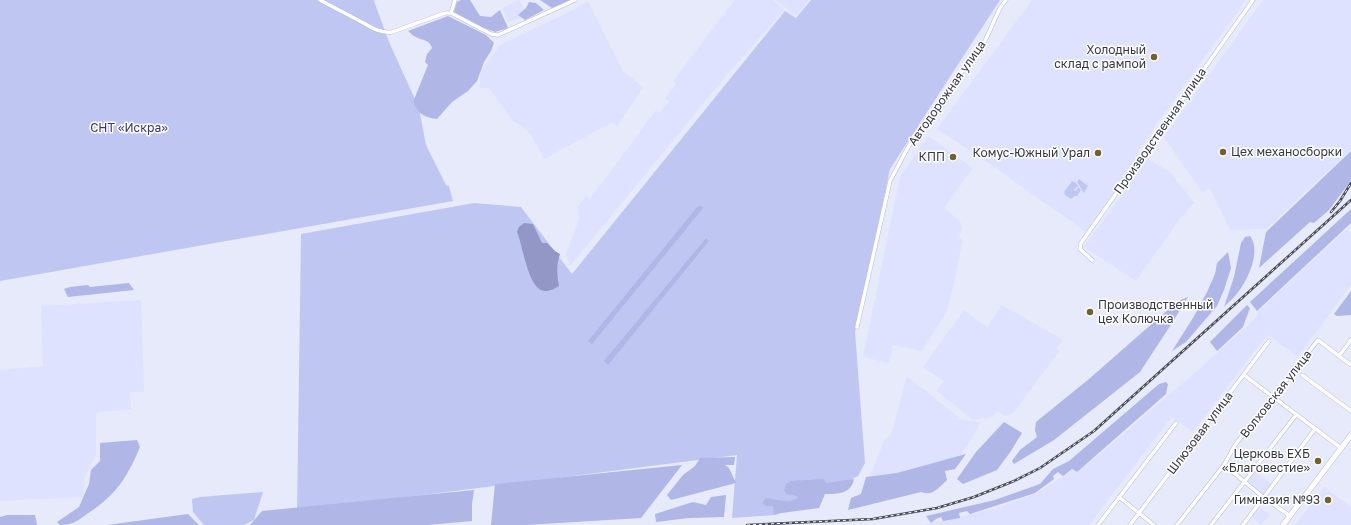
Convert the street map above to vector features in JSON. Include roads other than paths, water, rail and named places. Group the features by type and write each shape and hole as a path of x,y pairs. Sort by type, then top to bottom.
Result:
{"main road":[{"path":"1283,525 1291,517 1351,435"},
{"path":"1342,449 1351,440"},
{"path":"1287,525 1291,517"}],"street":[{"path":"320,0 356,18 370,28 386,33 445,13 451,13 491,34 498,35 575,0"},
{"path":"451,13 456,0"},
{"name":"Автодорожная улица","path":"858,327 890,181 914,136 985,41 1000,8 1006,0"},
{"name":"Производственная улица","path":"1092,260 1080,249 1081,243 1253,0"},
{"name":"Шлюзовая улица","path":"1130,525 1269,340"},
{"name":"Волховская улица","path":"1177,525 1224,465 1236,445 1318,340 1339,356"},
{"path":"1351,340 1339,356 1351,365"},
{"path":"1244,375 1342,449"},
{"path":"1302,375 1351,411"},
{"path":"1211,525 1296,415"},
{"path":"1098,525 1176,423"},
{"path":"1243,525 1315,429"},
{"path":"1224,465 1263,497 1291,517"},
{"path":"1119,497 1138,514 1154,525"}],"railway":[{"path":"1331,212 1351,183"},
{"path":"747,525 873,519 937,508 974,497 1014,481 1040,468 1094,431 1351,200"}],"place":[{"name":"Холодный склад с рампой","path":"1154,57"},
{"name":"Цех механосборки","path":"1223,152"},
{"name":"Комус-Южный Урал","path":"1098,153"},
{"name":"КПП","path":"953,157"},
{"name":"Производственный цех Колючка","path":"1090,312"},
{"name":"Церковь ЕХБ «Благовестие»","path":"1318,461"},
{"name":"Гимназия №93","path":"1328,500"}],"park label":[{"name":"СНТ «Искра»","path":"129,128"}]}
